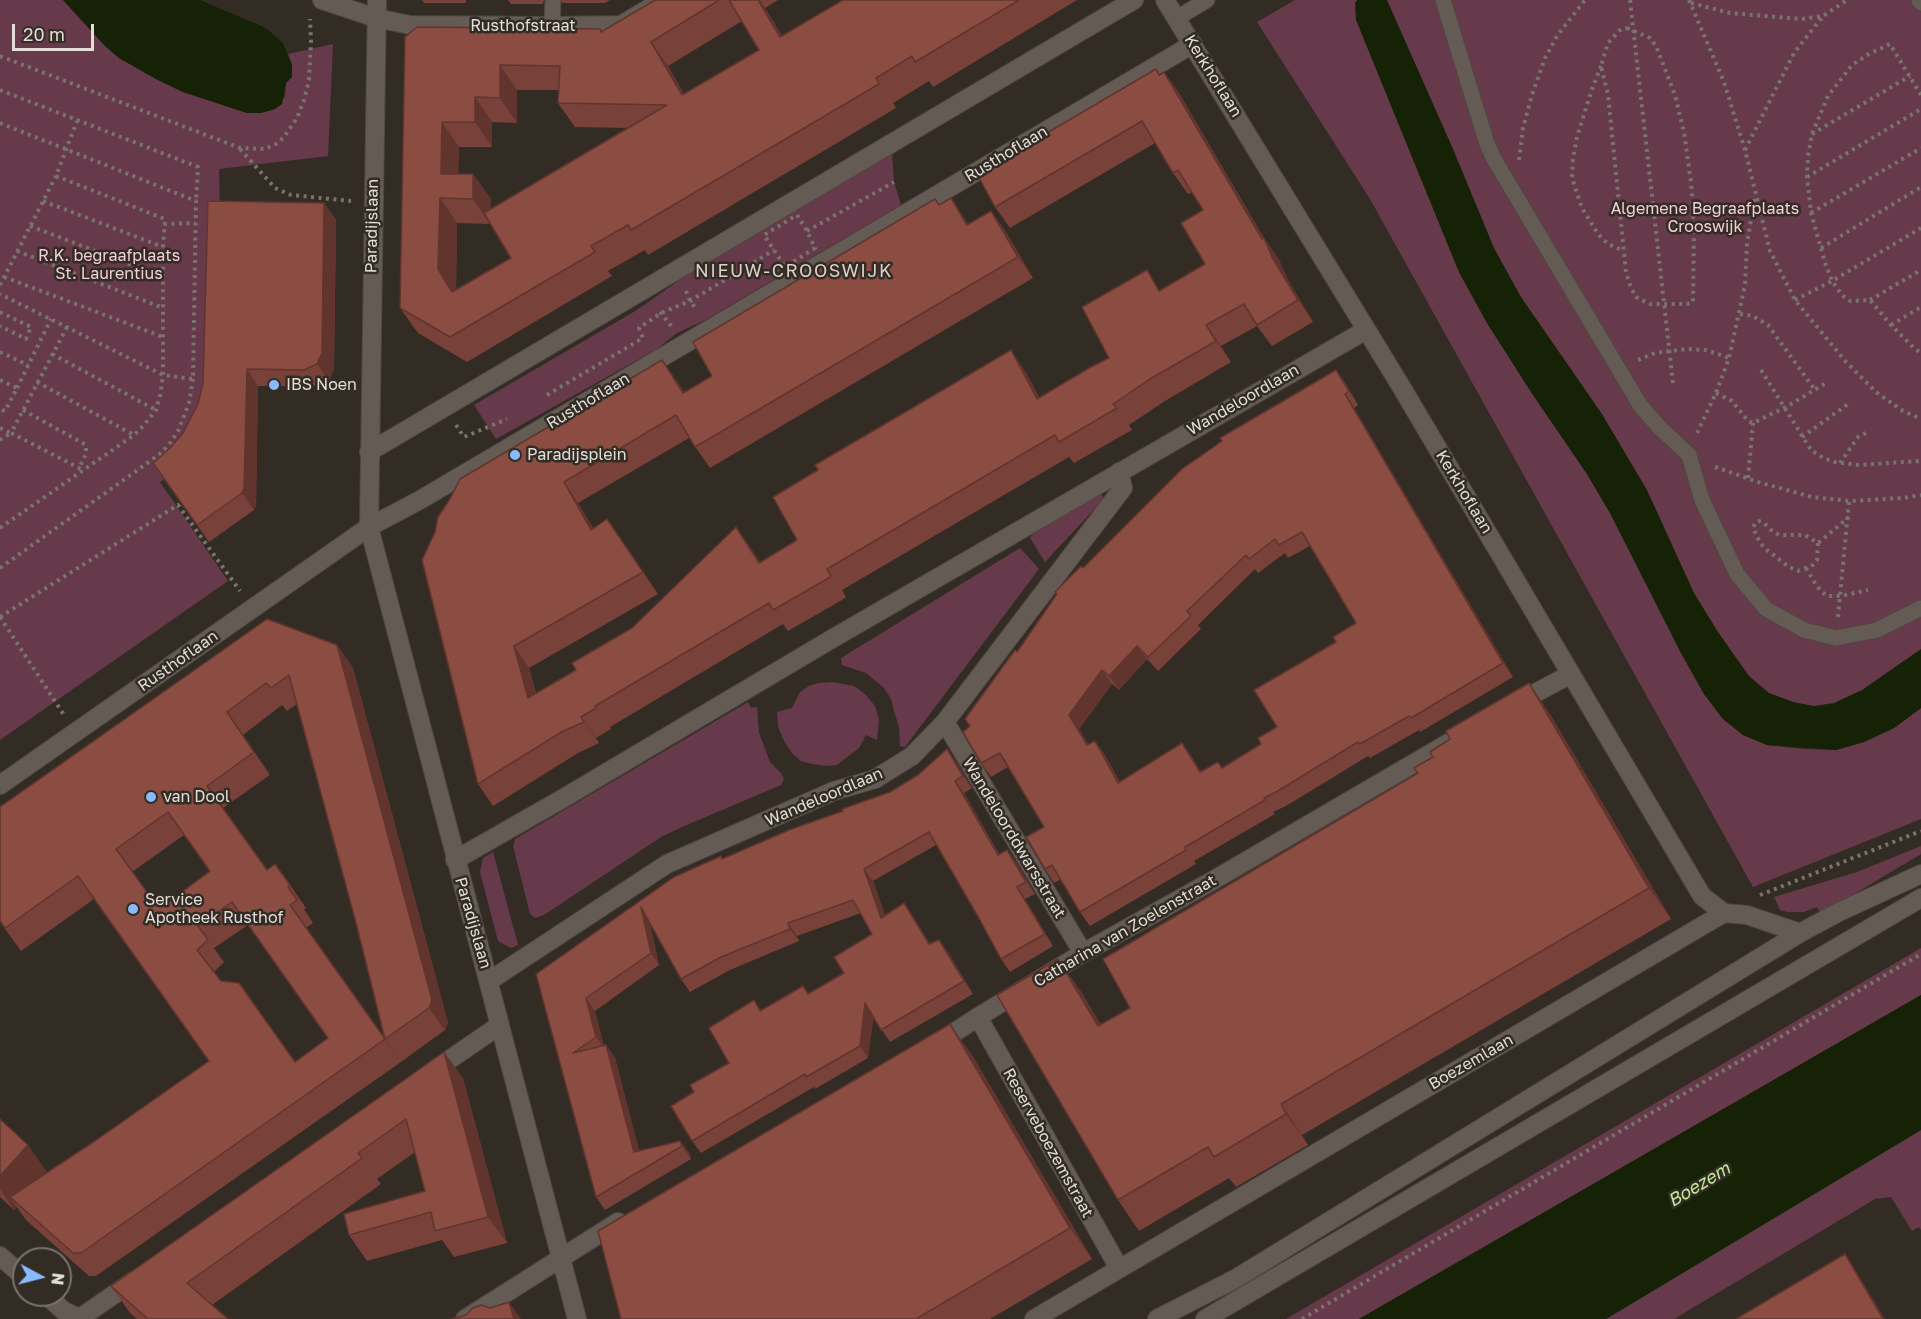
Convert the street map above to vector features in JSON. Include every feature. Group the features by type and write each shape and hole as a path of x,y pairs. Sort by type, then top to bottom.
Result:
{"street":[{"name":"Rusthofstraat","path":"316,6 376,9 410,25 621,26 663,0"},
{"path":"369,527 369,452 1134,0"},
{"name":"Kerkhoflaan","path":"1165,0 1504,558 1702,896 1724,913"},
{"name":"Paradijslaan","path":"369,452 376,9"},
{"name":"Rusthoflaan","path":"0,785 369,527 420,500 1193,44"},
{"name":"Wandeloordlaan","path":"455,860 800,657 1366,330"},
{"name":"Wandeloordlaan","path":"489,981 667,864 834,791 875,779 912,756 945,722 1124,488 1119,472"},
{"name":"Paradijslaan","path":"369,527 577,1319"},
{"path":"1496,716 1571,674"},
{"name":"Wandeloorddwarsstraat","path":"945,722 1083,953"},
{"name":"Catharina van Zoelenstraat","path":"921,1053 1083,953 1466,734"},
{"path":"1157,1319 1235,1279 1800,933 1921,874"},
{"path":"1205,1319 1921,898"},
{"path":"1724,913 1747,915 1800,933"},
{"name":"Boezemlaan","path":"1034,1319 1724,913"},
{"name":"Reserveboezemstraat","path":"978,1017 1119,1268"},
{"path":"412,1086 500,1024"},
{"path":"465,1319 637,1210"},
{"path":"0,1256 12,1266"},
{"path":"60,1307 80,1319 148,1270"}],"lane":[{"path":"552,26 553,0"},
{"path":"1177,18 1207,0"},
{"path":"1443,0 1487,144 1494,159 1640,405 1659,427 1689,455 1702,500 1737,574 1766,609 1804,630 1836,638 1877,630 1921,608"}],"path":[{"path":"1515,195 1523,128 1545,58 1557,36 1585,0"},
{"path":"1630,0 1673,383"},
{"path":"1745,150 1794,53 1823,15 1846,0"},
{"path":"1690,1 1740,14 1802,19 1823,15"},
{"path":"1690,1 1724,82 1745,150 1770,251 1795,300 1839,353 1876,392 1903,411 1921,419"},
{"path":"0,56 240,148 265,149 276,144 297,118 309,80 310,22 316,6"},
{"path":"1601,66 1608,95 1630,288 1636,297 1650,304 1693,302 1694,226 1691,182 1682,121 1675,95 1650,38 1633,30 1621,29 1608,44 1591,92 1577,137 1572,178 1582,208 1598,234 1608,244 1624,251"},
{"path":"1921,95 1890,44 1852,65 1828,96 1812,134 1806,177 1811,213 1825,263 1832,281 1842,295 1850,301 1870,300 1921,270"},
{"path":"1812,134 1910,76"},
{"path":"0,90 198,167 193,379 189,403 178,431 160,454 0,568"},
{"path":"1806,177 1921,109"},
{"path":"0,285 56,176 77,121"},
{"path":"0,123 196,201"},
{"path":"240,148 275,188 291,195 372,204"},
{"path":"1811,213 1921,148"},
{"path":"0,528 81,469 134,435 156,410 163,375 165,219 56,176"},
{"path":"807,231 894,182"},
{"path":"1821,248 1921,187"},
{"path":"1755,197 1747,243 1745,285 1729,358 1689,455 1748,478 1812,497 1850,501 1921,495"},
{"path":"43,201 163,248"},
{"path":"797,215 807,231 815,248 785,267 764,235 797,215"},
{"path":"164,224 195,223"},
{"path":"30,226 163,278"},
{"path":"1795,300 1832,281 1921,228"},
{"path":"544,397 643,338 639,328 661,313 690,301 774,250"},
{"path":"17,251 163,308"},
{"path":"4,277 163,337"},
{"path":"650,285 657,297 661,313 677,333 680,347"},
{"path":"686,290 690,301 700,313"},
{"path":"0,294 163,375 193,379"},
{"path":"1870,300 1891,326 1921,353"},
{"path":"1891,326 1921,307"},
{"path":"0,312 31,327 26,339 0,326"},
{"path":"1740,314 1753,316 1767,325 1815,390"},
{"path":"0,409 5,411 51,319"},
{"path":"0,440 11,433 67,327"},
{"path":"1914,348 1921,344"},
{"path":"1620,372 1647,355 1670,351 1706,350 1729,358"},
{"path":"0,352 28,365"},
{"path":"52,354 156,410"},
{"path":"1761,370 1811,450 1823,458 1840,463 1869,466 1921,461"},
{"path":"0,380 17,388"},
{"path":"37,382 134,435"},
{"path":"1753,423 1786,407 1826,383"},
{"path":"1716,393 1732,401 1748,421 1753,423"},
{"path":"1802,437 1851,402"},
{"path":"445,407 464,437 515,414"},
{"path":"23,410 86,445 86,454 81,469"},
{"path":"1748,478 1753,423"},
{"path":"0,428 81,469"},
{"path":"1840,463 1858,437 1866,433"},
{"path":"1836,638 1850,501"},
{"path":"76,732 36,675 0,617 178,505 252,608"},
{"path":"1818,543 1805,535 1779,535 1764,523 1755,523 1753,528 1755,535 1767,550 1798,571 1813,565 1817,560 1818,543 1849,516"},
{"path":"1806,568 1822,592 1830,596 1868,590"},
{"path":"1757,897 1921,831"},
{"path":"1302,1319 1921,954"}],"green space":[{"name":"R.K. begraafplaats St. Laurentius","path":"0,0 63,0 119,58 183,92 247,113 261,113 275,109 285,97 286,83 292,77 292,65 288,54 333,44 328,156 219,169 220,218 215,400 173,473 160,482 228,581 0,740"},
{"name":"Algemene Begraafplaats Crooswijk","path":"1295,0 1921,0 1921,674 1842,731 1749,714 1663,575 1454,215 1362,34 1459,272 1487,323 1587,474 1610,513 1704,694 1723,719 1743,735 1767,745 1802,749 1836,750 1864,742 1894,728 1921,708 1921,819 1753,887 1370,199 1257,22"},
{"path":"892,152 894,182 901,205 705,320 677,333 657,349 496,439 474,405 637,310 681,279"},
{"path":"1100,494 1103,496 1102,501 1045,562 1030,538 1034,533"},
{"path":"1020,548 1039,569 905,747 900,746 899,727 891,699 884,688 866,673 842,665 841,658"},
{"path":"832,682 854,686 875,706 879,720 877,740 866,735 859,748 837,765 827,766 801,761 784,741 778,726 777,712 792,708 800,692 809,686"},
{"path":"748,702 751,708 757,707 759,733 770,762 784,779 781,785 661,837 544,915 535,918 530,914 513,846 515,839"},
{"path":"1921,846 1921,854 1821,914 1817,907 1804,912 1780,910 1774,897 1857,872"},
{"path":"493,852 518,945 511,948 498,941 480,872 483,858"},
{"path":"1921,948 1921,995 1359,1319 1286,1319"},
{"path":"1921,1130 1921,1230 1919,1227 1912,1231 1891,1197 1875,1199 1674,1319 1606,1319"}],"water":[{"path":"63,0 200,0 259,25 283,43 292,65 292,77 286,83 282,104 275,109 261,113 247,113 183,92 119,58"},
{"path":"1357,0 1387,0 1494,248 1521,297 1602,414 1647,490 1694,593 1749,676 1769,693 1793,702 1814,706 1834,703 1862,690 1921,649 1921,708 1894,728 1864,742 1836,750 1767,745 1743,735 1723,719 1704,694 1681,653 1610,513 1587,474 1487,323 1459,272 1356,20 1355,3"},
{"name":"Boezem","path":"1921,995 1921,1130 1606,1319 1359,1319"}],"building":[{"path":"655,0 719,0 651,42 682,95 759,50 729,0 758,0 780,37 843,0 1019,0 915,62 912,56 876,78 879,84 631,230 628,225 591,246 595,252 450,337 400,308 405,37 417,27 600,29 601,32","holes":["500,65 560,66 558,103 667,105 484,213 511,258 452,292 438,269 440,198 473,199 473,174 441,174 442,122 475,122 475,97 500,98"]},
{"path":"1156,69 1159,75 1164,72 1262,239 1264,238 1273,259 1298,300 1257,325 1244,304 1206,325 1216,341 1150,379 1113,404 1117,408 1059,442 1055,435 827,569 831,576 773,610 769,603 595,706 596,708 581,717 584,722 563,731 478,784 422,560 435,532 438,517 460,479 662,360 683,393 712,376 693,342 935,199 939,205 951,198 967,225 991,211 1018,257 695,447 676,415 564,482 591,530 607,519 643,572 514,646 528,698 576,670 572,663 632,628 736,527 759,563 797,540 773,497 818,470 815,465 1011,350 1037,399 1109,358 1082,307 1147,270 1159,291 1205,264 1181,223 1203,210 1178,170 1173,173 1142,121 995,207 977,174"},
{"path":"208,201 324,203 322,353 317,364 304,370 247,369 244,488 242,493 197,525 153,463 183,433 198,404 203,383"},
{"path":"1336,370 1349,391 1345,394 1503,663 1411,718 1409,716 1360,744 1358,742 1185,847 1186,850 1080,912 1052,865 1045,869 1026,837 1044,827 1000,753 981,763 963,732 970,726 965,719 1015,650 1017,652 1057,594 1055,592 1081,566 1083,568 1182,469 1222,441 1220,438","holes":["1302,532 1356,623 1333,637 1336,642 1254,690 1277,727 1258,738 1261,744 1222,768 1218,762 1200,772 1182,743 1118,783 1095,741 1087,745 1069,715 1102,670 1109,676 1137,646 1148,657 1191,616 1187,611 1246,555 1249,559 1275,539 1279,545"]},
{"path":"267,619 337,645 432,1000 429,1008 385,1039 81,1253 73,1253 72,1247 66,1247 10,1197 209,1061 78,876 5,928 0,921 0,807","holes":["289,675 385,1039 290,905 297,900 288,887 290,885 275,864 267,870 207,786 254,752 227,712 266,683 271,688","168,812 210,871 162,907 155,897 152,899 116,849","232,902 328,1038 295,1062 239,983 221,981 197,950 208,940 198,926"]},
{"path":"1529,683 1649,888 1281,1104 1286,1114 1214,1157 1208,1147 1118,1200 997,995 1058,959 1098,1026 1130,1008 1103,959 1418,773 1414,768 1433,757 1430,752 1450,739 1446,731"},
{"path":"947,749 963,776 955,781 998,855 1007,850 1026,882 1017,887 1045,934 1001,959 929,832 864,869 881,918 904,903 929,944 939,940 964,981 881,1030 865,1003 860,1046 806,1077 805,1074 692,1141 671,1106 694,1092 690,1085 729,1063 709,1028 754,1000 760,1011 803,986 808,994 844,973 834,957 872,934 853,900 788,923 790,929 721,957 681,979 641,907 651,953 586,998 596,1037 573,1053 606,1045 634,1152 680,1141 682,1146 596,1197 536,974 674,877 721,856 722,859 789,830 890,792 918,775"},
{"path":"950,1024 1070,1228 916,1319 621,1319 598,1231"},
{"path":"444,1052 488,1217 435,1231 431,1212 349,1235 344,1214 425,1191 406,1119 358,1153 362,1158 187,1283 228,1319 148,1319 111,1286"},
{"path":"0,1119 28,1145 0,1176"},
{"path":"1845,1254 1883,1319 1736,1319"},
{"path":"509,1302 514,1319 451,1319 466,1315 473,1308 481,1305 490,1308"}],"place":[{"name":"IBS Noen","path":"274,385"},
{"name":"Paradijsplein","path":"515,455"},
{"name":"van Dool","path":"151,797"},
{"name":"Service Apotheek Rusthof","path":"133,909"}],"district":[{"name":"NIEUW-CROOSWIJK","path":"794,271"}]}
